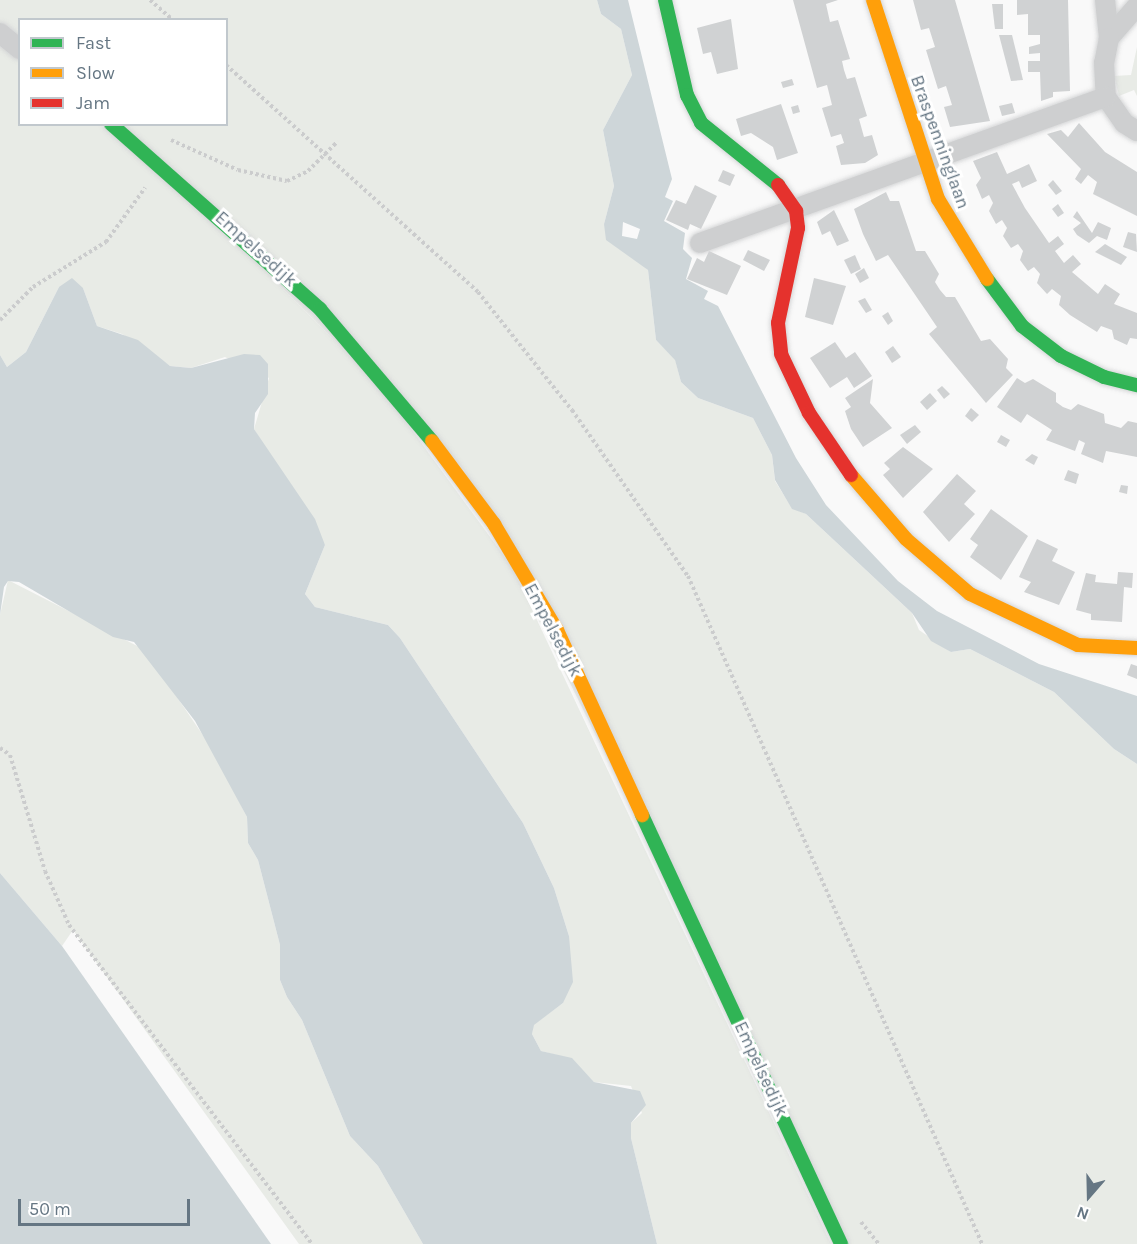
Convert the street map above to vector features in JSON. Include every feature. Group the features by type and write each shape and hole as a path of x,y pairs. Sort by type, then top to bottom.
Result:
{"street":[{"path":"665,0 687,95 701,123 786,192 796,211 798,228 778,323 782,354 809,413 849,473 906,539 970,594 1078,645 1137,648"},
{"name":"Braspenninglaan","path":"873,0 926,165 963,246 1022,326 1061,356 1104,377 1137,385"},
{"path":"1105,0 1109,38 1106,97 1124,123 1137,131"},
{"path":"1109,38 1137,6"},
{"path":"0,33 18,47"},
{"path":"700,243 926,165 1106,97"},
{"name":"Empelsedijk","path":"113,126 320,309 404,403 494,524 557,630 841,1244"}],"path":[{"path":"150,0 171,18"},
{"path":"228,67 327,151 478,292 572,410 688,576 982,1244"},
{"path":"165,138 238,170 287,180 308,171 338,141"},
{"path":"0,320 33,287 106,242 134,204"},
{"path":"0,747 10,755 45,871 69,925 312,1244"}],"shaded area":[{"path":"0,0 597,0 601,14 621,29 632,75 603,130 614,186 604,224 648,270 656,340 675,359 681,382 698,398 753,418 772,455 775,481 792,508 806,514 912,613 919,630 951,652 970,649 1054,692 1114,749 1137,764 1137,1244 849,1244 464,470 120,126 228,126 228,18 18,18 18,40 0,24"},
{"path":"597,0 628,0 672,179 665,197 673,201 664,221 685,233 683,249 692,258 686,279 708,291 704,299 718,306 796,458 826,505 898,581 937,611 1039,664 1137,696 1137,764 1114,749 1054,692 970,649 951,652 931,641 912,613 806,514 792,509 775,480 772,455 753,418 698,398 681,382 675,360 656,340 648,270 606,240 604,224 614,186 603,130 632,75 621,29 601,14","holes":["623,222 640,229 637,239 622,236"]},
{"path":"0,42 18,57 18,126 102,126 210,216 379,385 512,567 831,1244 657,1244 631,1138 631,1123 642,1113 631,1086 594,1082 572,1059 541,1051 532,1034 533,1025 563,1003 569,936 554,888 523,823 400,638 388,625 315,607 305,594 325,545 254,429 269,378 225,357 191,368 170,366 122,334 97,326 83,288 59,287 26,352 7,367 0,355"},
{"path":"1137,47 1137,96 1134,90 1119,96 1114,76 1131,75"},
{"path":"72,278 83,288 97,326 138,340 170,366 191,368 244,354 260,355 268,364 268,394 255,413 254,429 315,519 325,545 305,594 315,607 388,625 400,638 523,823 554,888 569,936 573,982 563,1003 534,1025 532,1034 541,1051 572,1058 594,1082 640,1091 646,1105 631,1123 631,1138 657,1244 423,1244 378,1166 350,1136 302,1020 287,997 280,980 280,945 258,860 248,843 247,817 195,721 134,642 113,637 19,582 8,581 4,587 0,615 0,355 7,367 26,352 59,287"},
{"path":"8,580 145,650 215,753 247,817 248,843 258,860 280,945 280,980 287,997 302,1020 350,1136 378,1166 423,1244 299,1244 73,930 62,946 0,873 0,615"},
{"path":"0,873 62,946 271,1244 0,1244"}],"building":[{"path":"793,0 838,0 826,4 830,22 838,20 850,59 842,61 844,70 847,79 855,77 867,116 859,119 864,137 872,135 878,155 865,163 841,165 836,146 844,143 841,134 831,137 822,108 832,105 827,85 817,88"},
{"path":"913,0 955,0 990,121 950,127 944,107 952,105 946,86 938,89 926,50 935,47 929,28 921,30"},
{"path":"1017,0 1068,0 1070,91 1053,92 1053,97 1041,101 1040,72 1028,72 1028,61 1040,61 1040,53 1029,54 1029,47 1040,44 1040,35 1028,35 1028,14 1017,15"},
{"path":"992,4 1003,4 1003,29 995,29"},
{"path":"731,19 738,69 717,74 711,52 703,54 697,28"},
{"path":"999,35 1012,35 1023,80 1011,81"},
{"path":"792,79 794,85 783,88 781,82"},
{"path":"1012,103 1015,113 1002,116 999,106"},
{"path":"781,104 798,153 777,160 773,147 751,133 741,136 736,119"},
{"path":"798,105 800,112 793,114 791,107"},
{"path":"1079,123 1105,152 1137,172 1137,216 1093,194 1097,182 1088,175 1081,184 1075,179 1081,169 1047,134 1061,130 1068,137"},
{"path":"997,152 1007,174 1029,164 1037,181 1022,188 1019,181 1012,184 1025,208 1049,243 1058,236 1064,244 1055,251 1064,263 1073,255 1081,264 1072,272 1098,294 1105,284 1120,294 1114,304 1137,313 1137,339 1130,338 1127,345 1114,339 1112,330 1101,326 1097,332 1059,305 1061,296 1052,289 1047,294 1037,283 1040,274 1034,267 1028,271 1020,260 1023,251 1018,244 1011,248 1003,236 1007,228 1002,220 996,224 989,211 993,203 989,195 982,199 976,185 981,178 973,161"},
{"path":"723,170 735,175 730,186 718,181"},
{"path":"1053,180 1062,191 1056,195 1048,185"},
{"path":"695,185 717,196 701,229 690,224 688,230 666,220 676,200 686,204"},
{"path":"886,192 890,201 899,201 916,251 925,251 939,274 935,282 940,290 946,297 955,297 981,341 990,339 1008,359 1006,368 1013,375 986,403 929,334 937,327 888,255 876,261 863,234 854,209"},
{"path":"1058,204 1064,213 1058,217 1052,209"},
{"path":"834,210 849,241 837,246 830,231 822,235 817,222"},
{"path":"1077,211 1092,233 1098,222 1111,228 1107,240 1097,236 1089,243 1077,235 1073,229 1081,223 1073,217"},
{"path":"1128,232 1136,234 1137,252 1123,247"},
{"path":"1105,244 1127,257 1121,265 1095,252"},
{"path":"748,250 770,260 764,271 743,260"},
{"path":"709,251 741,266 727,295 687,279 697,258 704,262"},
{"path":"855,255 861,269 851,274 844,260"},
{"path":"864,268 869,278 860,283 855,274"},
{"path":"814,278 846,286 833,325 805,317"},
{"path":"865,298 872,310 866,313 858,301"},
{"path":"888,312 893,321 888,325 882,316"},
{"path":"835,342 846,358 855,352 872,376 854,388 847,377 830,388 810,358"},
{"path":"893,346 901,357 892,363 885,352"},
{"path":"1017,378 1025,383 1033,379 1056,393 1056,402 1063,407 1071,410 1078,404 1104,414 1105,423 1121,428 1128,421 1137,423 1137,457 1106,451 1103,463 1081,454 1085,443 1079,440 1075,451 1046,440 1052,430 1027,414 1021,423 997,407"},
{"path":"873,379 870,403 892,428 863,447 851,429 845,411 851,407 845,398"},
{"path":"942,386 950,394 944,399 937,390"},
{"path":"930,393 937,401 927,410 920,402"},
{"path":"971,408 979,415 972,422 965,416"},
{"path":"915,425 921,432 907,444 900,435"},
{"path":"1001,435 1010,440 1006,447 997,442"},
{"path":"903,447 933,469 903,498 883,475 890,469 884,463"},
{"path":"1032,454 1038,457 1034,465 1025,460"},
{"path":"1068,470 1079,474 1076,484 1064,480"},
{"path":"957,474 976,491 964,504 975,514 949,542 923,512"},
{"path":"1121,485 1128,486 1127,494 1119,492"},
{"path":"991,509 1028,536 1001,580 970,557 978,545 970,539"},
{"path":"1037,539 1058,549 1052,561 1075,572 1059,605 1024,592 1031,582 1019,577"},
{"path":"1118,572 1133,573 1132,588 1124,587 1122,622 1091,620 1091,614 1076,610 1086,573 1096,575 1095,582 1117,584"},
{"path":"1131,664 1137,666 1137,679 1127,675"}],"traffic: fast":[{"path":"665,0 687,95 701,123 778,185"},
{"path":"113,126 320,309 432,441"},
{"path":"987,279 1022,326 1061,356 1104,377 1137,385"},
{"path":"642,815 841,1244"}],"traffic: slow":[{"path":"873,0 938,199 987,279"},
{"path":"432,441 494,524 557,630 642,815"},
{"path":"851,475 906,539 970,594 1078,645 1137,648"}],"traffic: jam":[{"path":"778,185 796,211 798,228 778,323 781,354 809,413 851,475"}]}
